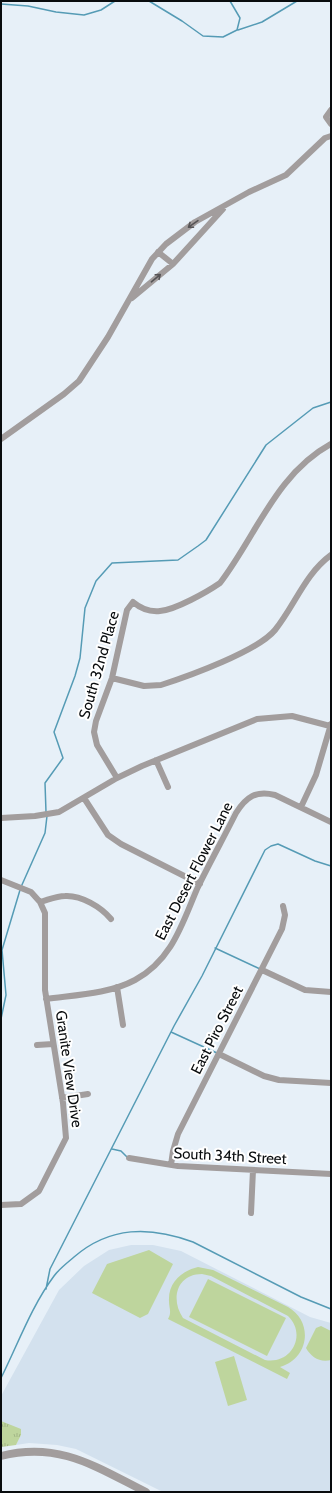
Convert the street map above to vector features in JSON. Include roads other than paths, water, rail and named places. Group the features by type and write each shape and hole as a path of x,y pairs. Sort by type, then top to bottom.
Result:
{"street":[{"path":"331,110 326,117 331,124"},
{"path":"1,439 64,394 78,381 93,362 152,259 166,244 195,222 248,192 286,175 326,138 331,136"},
{"path":"127,304 135,295 173,264 226,205"},
{"path":"158,252 173,264"},
{"name":"South 32nd Place","path":"117,778 97,745 94,732 96,721 112,678 127,610 133,602 140,608 159,611 209,592 220,584 286,482 312,456 331,444"},
{"path":"112,678 144,686 161,685 258,645 275,630 313,572 331,555"},
{"path":"1,820 59,812 117,778 156,760 257,719 292,716 330,725 316,775 301,807 331,822"},
{"path":"156,760 168,787"},
{"name":"East Desert Flower Lane","path":"117,987 135,980 149,971 161,959 175,941 189,913 200,884 242,803 256,794 265,792 301,807"},
{"path":"84,798 108,835 121,844 200,884"},
{"path":"1,880 25,889 35,896 40,902 66,896 77,898 103,910 112,919"},
{"name":"Granite View Drive","path":"1,1205 21,1204 39,1191 66,1138 62,1098 46,999 45,913 40,902"},
{"name":"East Piro Street","path":"171,1165 178,1134 262,970 285,921 283,906"},
{"path":"262,970 305,990 331,992"},
{"path":"46,999 117,987 123,1025"},
{"path":"37,1046 53,1044"},
{"path":"219,1054 264,1076 279,1080 331,1083"},
{"path":"62,1098 88,1094"},
{"name":"South 34th Street","path":"129,1158 171,1165 331,1174"},
{"path":"251,1213 253,1170"},
{"path":"1,1456 16,1452 33,1451 54,1452 68,1455 94,1466 146,1492"}],"waterway":[{"path":"1,4 28,6 56,12 84,15 101,10 115,1"},
{"path":"149,1 203,36 223,37 237,30 240,18 230,1"},
{"path":"238,30 262,22 297,1"},
{"path":"46,812 45,783 63,758 54,732 75,676 80,658 85,608 96,581 112,563 178,560 206,540 266,445 313,408 331,402"},
{"path":"21,887 45,833 47,816"},
{"path":"46,1289 50,1269 174,1026 202,976 265,850 278,844 315,861 331,866"},
{"path":"1,1019 6,995 2,950 20,890"},
{"path":"215,948 260,969"},
{"path":"171,1032 217,1053"},
{"path":"112,1149 121,1151 127,1157"},
{"path":"1,1378 38,1300 56,1273 88,1247 102,1239 116,1234 131,1232 161,1233 193,1242 301,1297 331,1309"}]}
